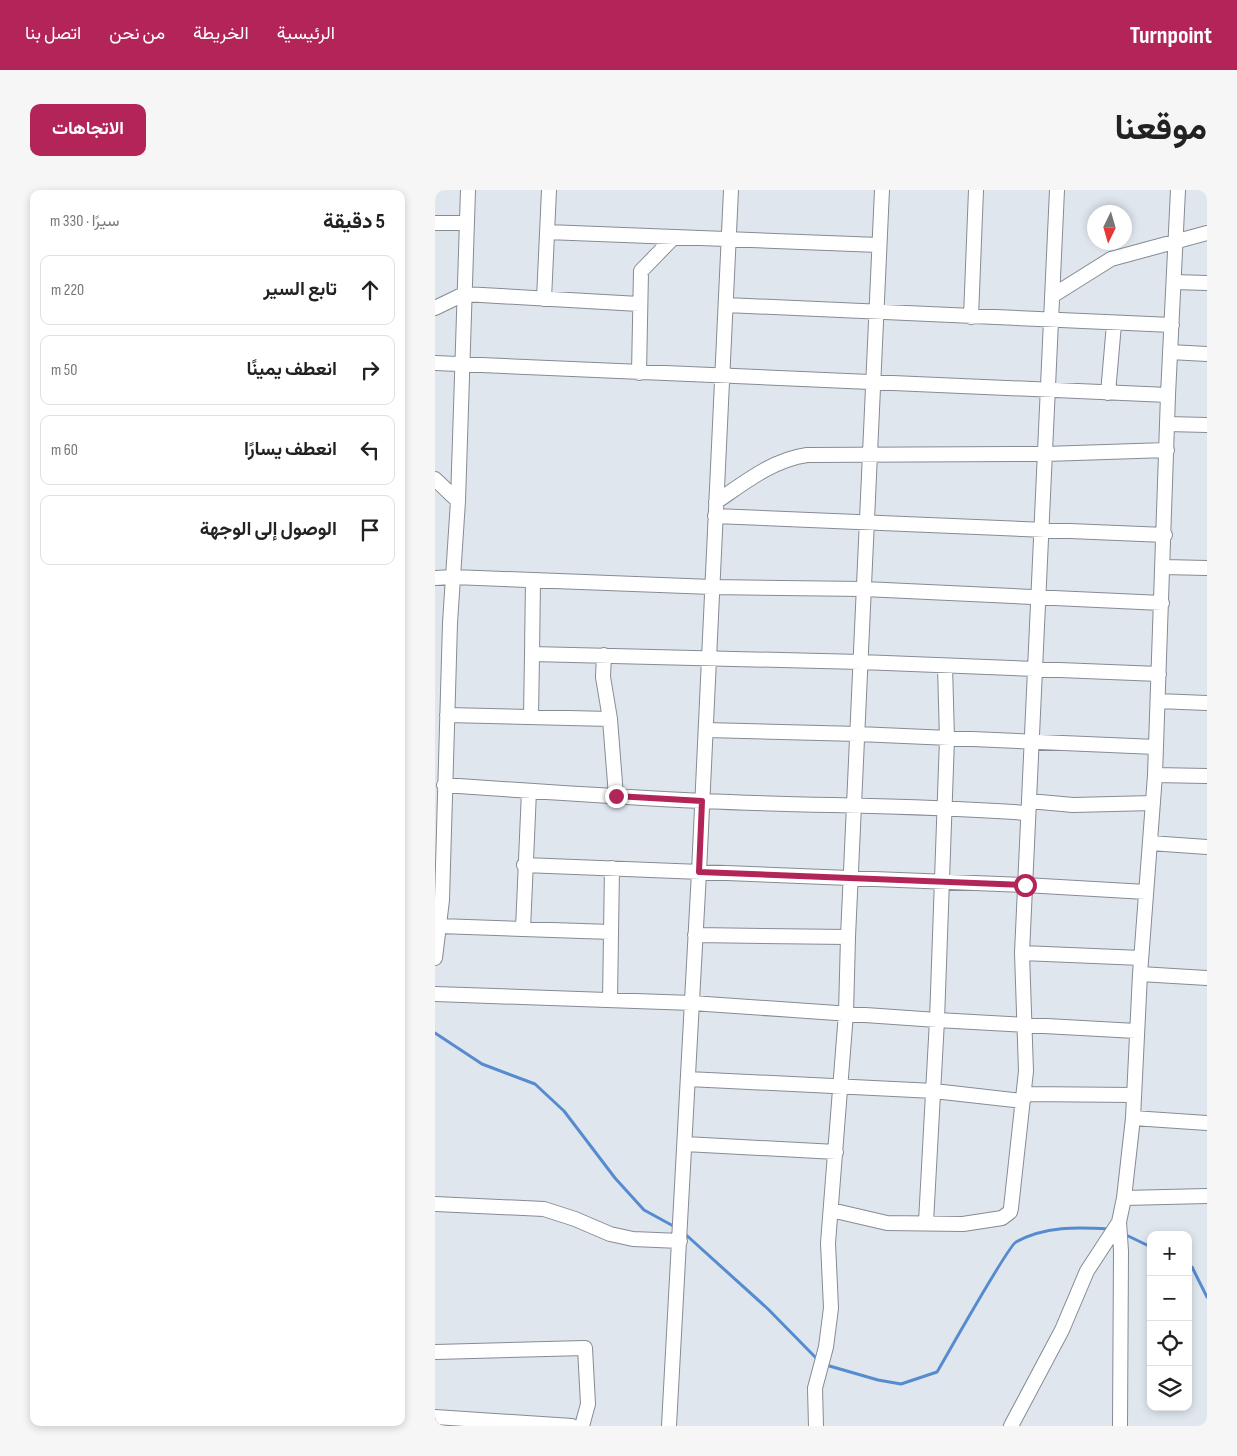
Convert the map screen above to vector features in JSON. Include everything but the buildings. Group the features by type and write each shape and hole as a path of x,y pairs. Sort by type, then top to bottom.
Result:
{"street":[{"path":"435,958 441,900 444,786 440,766 447,715 458,501 468,190"},
{"path":"544,298 549,190"},
{"path":"669,1426 699,872 731,190"},
{"path":"816,1426 815,1388 825,1347 831,1308 828,1243 846,1013 847,937 855,806 882,190"},
{"path":"971,317 976,190"},
{"path":"831,1210 887,1222 981,1223 1002,1218 1010,1212 1027,1071 1022,953 1057,190"},
{"path":"1119,1426 1121,1251 1119,1222 1124,1198 1133,1118 1136,1031 1155,774 1164,567 1168,395 1178,190"},
{"path":"435,223 467,223"},
{"path":"547,232 879,245"},
{"path":"1052,296 1111,259 1207,233"},
{"path":"639,373 639,304 642,269 674,237"},
{"path":"1174,282 1207,283"},
{"path":"435,308 464,294 639,304"},
{"path":"726,306 1051,322 1171,325"},
{"path":"1108,393 1114,324"},
{"path":"1170,352 1207,354"},
{"path":"435,363 1168,395"},
{"path":"1167,424 1207,425"},
{"path":"716,509 765,469 784,460 817,454 1045,454 1167,450"},
{"path":"435,479 458,501"},
{"path":"716,509 867,521 1165,535"},
{"path":"1164,567 1207,568"},
{"path":"435,578 453,577 712,587 864,589 1162,602"},
{"path":"531,717 533,580"},
{"path":"532,654 709,660 861,662 1159,674"},
{"path":"603,655 603,677 611,719 616,796"},
{"path":"926,1222 934,1091 947,739 945,666"},
{"path":"1158,701 1207,703"},
{"path":"447,715 611,719"},
{"path":"706,730 858,734 1156,747"},
{"path":"1155,774 1207,776"},
{"path":"444,786 702,801 855,806 1029,807 1153,803"},
{"path":"523,929 524,865 529,791"},
{"path":"1150,843 1207,848"},
{"path":"524,865 1025,885 1146,892"},
{"path":"610,1000 612,868"},
{"path":"439,926 611,932"},
{"path":"695,935 847,937"},
{"path":"1022,953 1141,958"},
{"path":"1140,974 1207,978"},
{"path":"435,994 692,1003 937,1020 1136,1031"},
{"path":"688,1079 841,1085 1023,1097 1134,1095"},
{"path":"1133,1118 1207,1123"},
{"path":"685,1144 836,1152"},
{"path":"1124,1198 1207,1196"},
{"path":"435,1204 544,1209 610,1234 633,1239 680,1241"},
{"path":"1011,1426 1062,1330 1087,1271 1119,1222"},
{"path":"435,1352 585,1348 588,1404 582,1426"},
{"path":"1120,1412 1131,1426"},
{"path":"435,1417 572,1426"}],"waterway":[{"path":"435,1033 482,1064 535,1084 564,1111 615,1178 644,1210 677,1228"},
{"path":"826,1365 878,1380 901,1384 937,1372 990,1280 1016,1242 1050,1230 1073,1228 1109,1229"},
{"path":"684,1233 768,1309 819,1361"},
{"path":"1124,1234 1147,1245"},
{"path":"1192,1267 1207,1297"}],"route":[{"path":"616,796 702,801 699,872 1025,885"}]}
